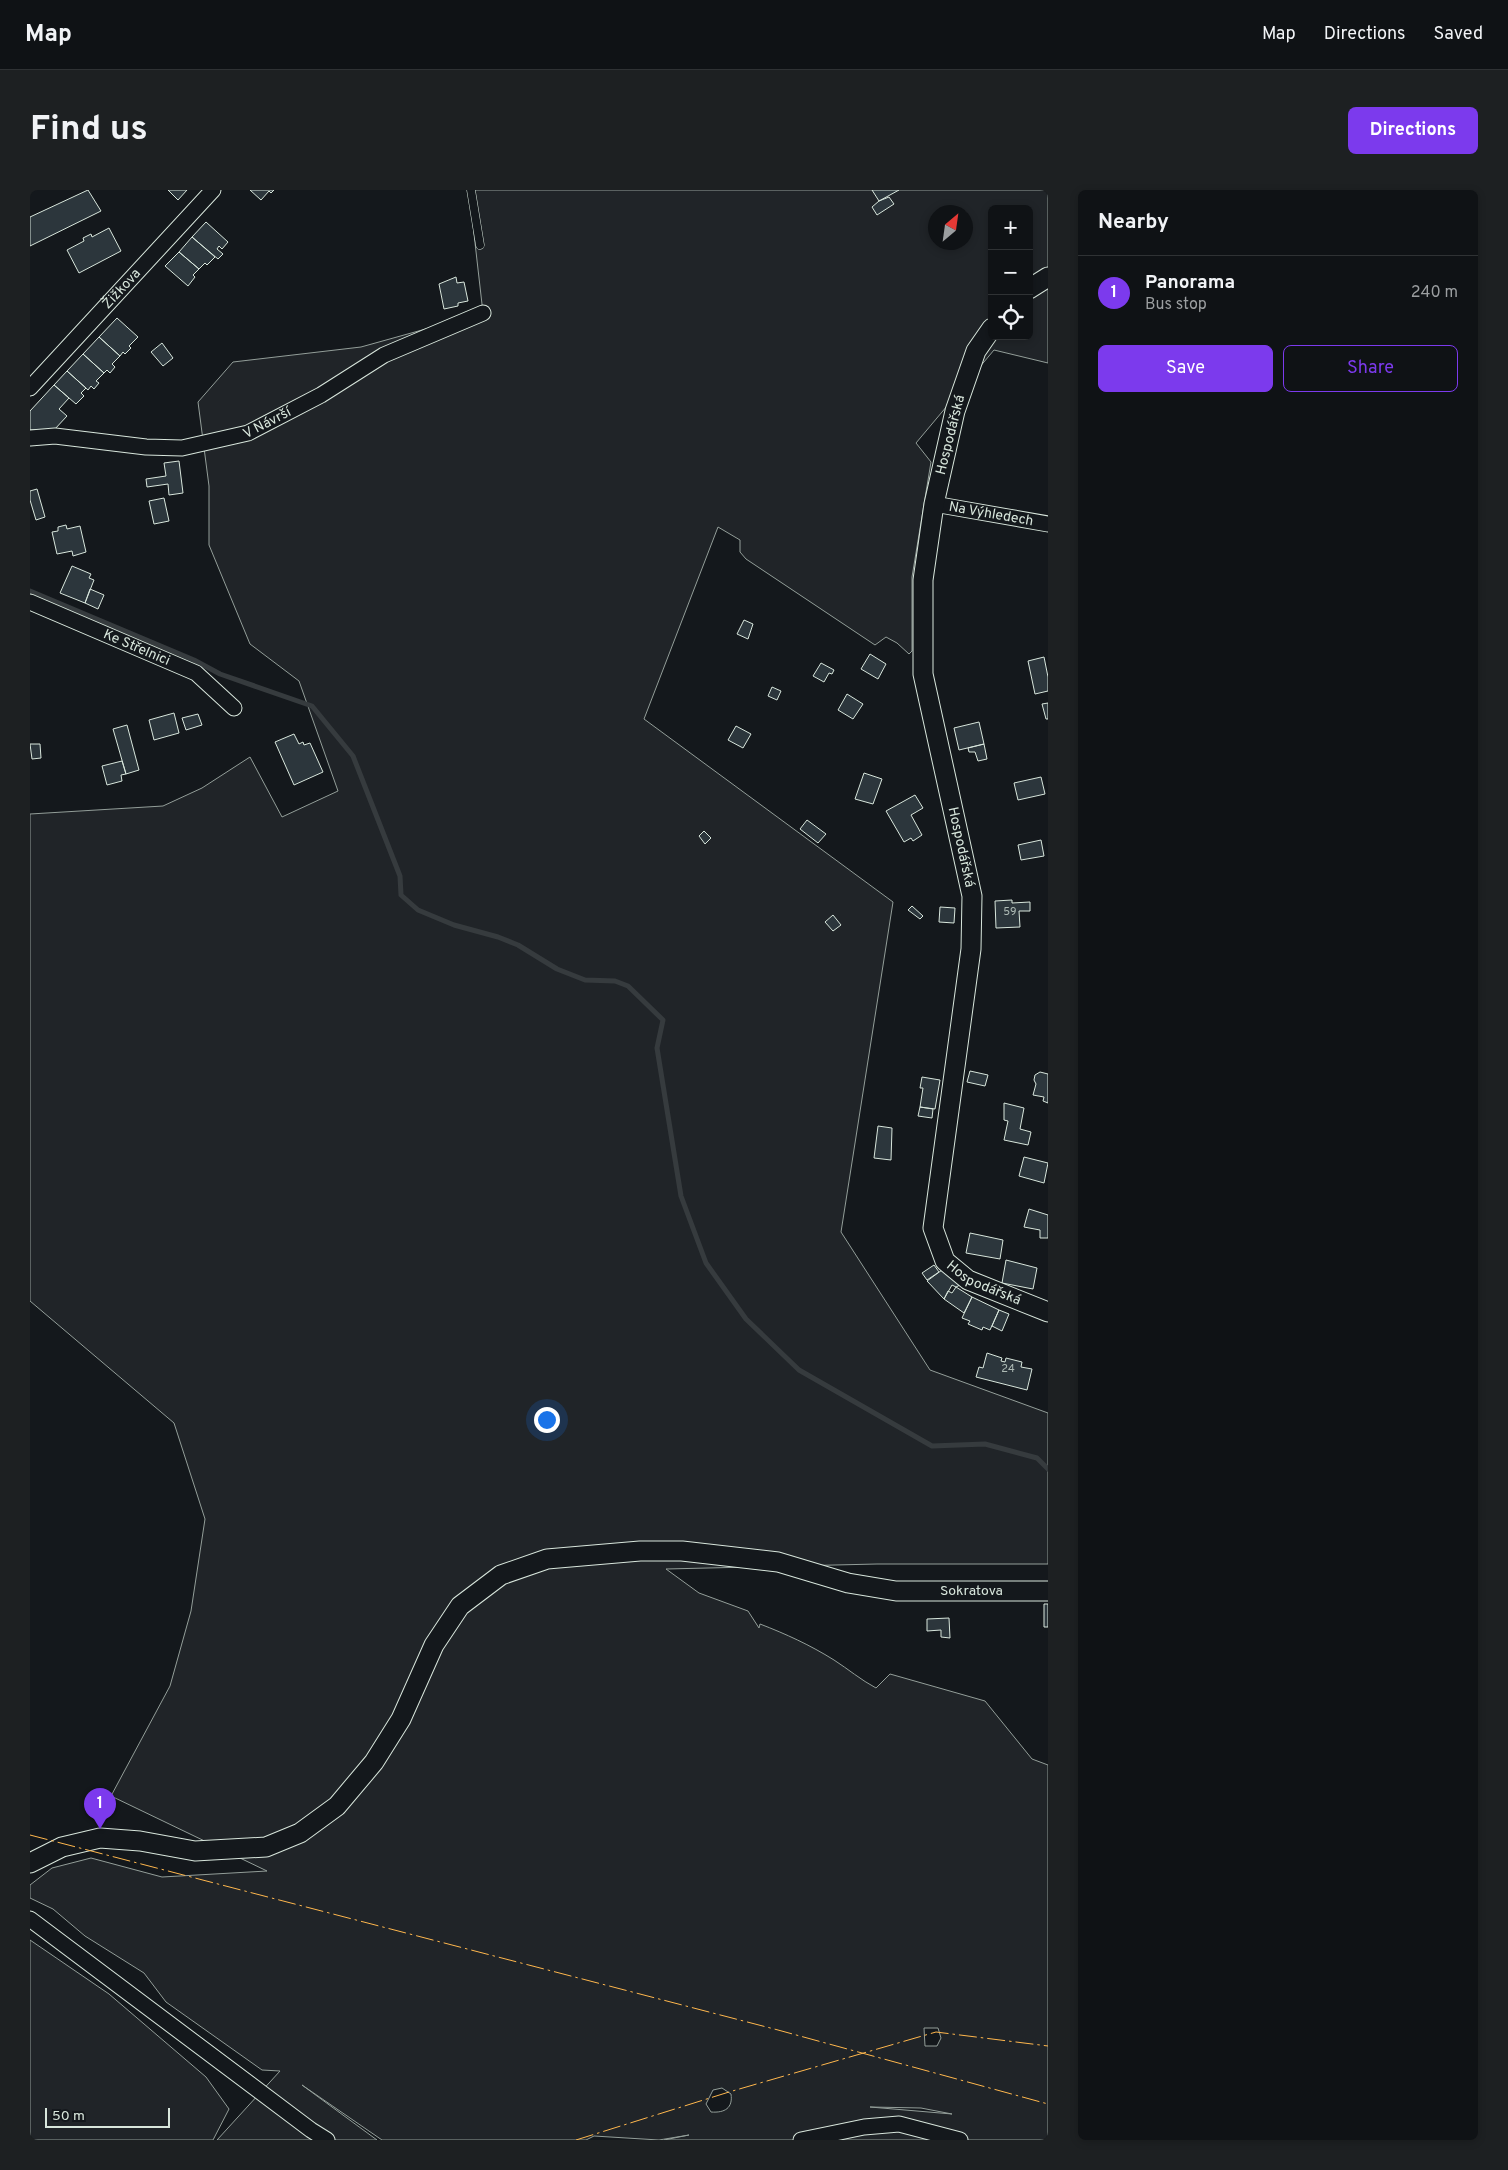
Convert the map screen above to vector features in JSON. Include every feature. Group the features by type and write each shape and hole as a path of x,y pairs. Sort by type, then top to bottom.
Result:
{"street":[{"name":"Žižkova","path":"30,388 212,190"},
{"path":"1033,286 1048,277"},
{"name":"V Návrší","path":"30,438 55,436 146,447 182,448 248,433 321,395 384,355 483,313"},
{"name":"Hospodářská","path":"988,334 976,351 955,411 934,504 923,580 923,674 972,896 971,949 933,1228 945,1261 968,1280 1048,1312"},
{"name":"Na Výhledech","path":"934,504 1048,524"},
{"name":"Ke Střelnici","path":"30,602 196,673 234,708"},
{"name":"Sokratova","path":"30,1863 62,1847 100,1838 140,1841 194,1851 266,1847 300,1834 337,1806 374,1762 401,1719 434,1644 460,1606 501,1575 547,1559 640,1550 682,1551 778,1562 848,1583 896,1590 1048,1591"},
{"path":"30,1919 311,2130 328,2140"},
{"path":"800,2140 864,2127 899,2124 960,2140"}],"lane":[{"path":"471,190 480,245"}],"shaded area":[{"path":"469,190 1048,190 1048,363 994,350 916,443 931,462 912,577 912,651 909,654 897,643 886,637 875,645 746,559 740,552 740,540 718,527 644,719 893,902 841,1232 930,1370 1048,1413 1048,1564 877,1564 666,1569 699,1593 748,1611 759,1628 760,1624 807,1645 834,1660 876,1688 890,1674 985,1701 1032,1759 1048,1765 1048,2140 664,2140 689,2135 659,2140 594,2136 586,2140 382,2140 302,2085 377,2140 217,2140 280,2071 262,2070 166,2002 144,1973 85,1936 53,1909 30,1898 30,1885 52,1868 91,1858 162,1877 267,1871 111,1796 170,1686 191,1611 205,1519 174,1423 30,1301 30,814 163,806 202,788 250,757 282,817 338,791 299,681 250,644 209,545 209,486 198,402 233,362 361,347 483,313","holes":["924,2028 938,2028 941,2038 937,2046 925,2046","722,2088 731,2094 731,2103 727,2109 720,2112 711,2112 706,2104 713,2090","870,2107 921,2108 952,2114"]},
{"path":"30,1940 109,1994 206,2077 229,2109 213,2140 30,2140"}],"building":[{"path":"88,190 101,211 30,246 30,217"},
{"path":"168,190 187,190 178,200"},
{"path":"250,190 274,190 271,193 269,191 261,200"},
{"path":"872,190 899,190 879,201"},
{"path":"889,197 894,204 877,215 872,207 879,201"},
{"path":"206,222 228,242 222,249 219,246 217,249 223,254 218,259 192,237"},
{"path":"109,228 121,251 79,273 67,250 84,241 83,238 91,234 92,237"},
{"path":"192,237 215,257 207,265 205,263 199,269 179,252"},
{"path":"179,252 199,269 193,275 195,277 188,286 165,266"},
{"path":"456,277 457,283 464,282 468,301 458,303 458,306 444,309 439,284"},
{"path":"117,318 138,337 129,346 131,348 120,356 99,337"},
{"path":"99,337 120,356 112,364 115,367 110,373 107,370 104,373 83,354"},
{"path":"162,343 173,358 163,366 151,352"},
{"path":"83,354 104,373 96,381 99,383 94,389 91,386 88,390 67,371"},
{"path":"67,371 86,388 81,393 84,396 76,404 54,385"},
{"path":"54,385 69,398 59,409 67,416 54,430 30,430 30,411"},
{"path":"179,461 183,493 169,495 168,484 147,487 146,479 166,476 164,463"},
{"path":"37,489 45,517 36,520 30,500 30,491"},
{"path":"164,498 169,521 154,524 149,501"},
{"path":"66,525 67,529 80,526 86,552 73,556 72,551 57,554 52,532 58,531 58,527"},
{"path":"72,566 91,574 89,578 94,580 85,603 60,593"},
{"path":"90,589 104,595 98,609 85,603"},
{"path":"744,620 753,624 748,639 737,634"},
{"path":"870,654 886,664 878,679 861,669"},
{"path":"1044,657 1048,677 1048,691 1035,694 1028,661"},
{"path":"821,663 834,670 832,674 829,673 824,682 813,676"},
{"path":"772,687 781,691 777,700 768,696"},
{"path":"847,694 863,704 853,719 838,710"},
{"path":"1048,703 1048,719 1046,719 1042,704"},
{"path":"174,713 179,733 154,740 149,720"},
{"path":"198,714 202,725 186,730 182,718"},
{"path":"979,722 984,744 959,750 954,728"},
{"path":"127,725 139,770 126,774 113,729"},
{"path":"736,726 751,734 743,748 728,740"},
{"path":"294,734 299,744 303,742 304,745 310,743 323,772 294,785 275,742"},
{"path":"30,744 40,744 41,758 32,759"},
{"path":"984,744 987,759 978,761 975,752 969,752 968,748"},
{"path":"122,761 126,774 121,775 122,781 107,785 102,766"},
{"path":"864,773 882,779 873,804 855,799"},
{"path":"1041,777 1045,794 1018,800 1014,783"},
{"path":"915,795 923,808 911,815 922,835 913,841 911,838 904,842 886,811"},
{"path":"807,820 826,834 818,843 800,829"},
{"path":"704,831 711,838 705,844 699,836"},
{"path":"1041,840 1044,856 1021,860 1018,845"},
{"path":"1012,900 1012,903 1030,902 1030,911 1019,911 1020,927 996,928 995,901"},
{"path":"912,906 923,916 920,919 908,910"},
{"path":"940,907 955,908 954,923 939,922"},
{"path":"833,915 841,925 833,931 825,922"},
{"path":"970,1071 988,1075 985,1086 967,1082"},
{"path":"1040,1072 1048,1074 1048,1103 1043,1101 1044,1097 1033,1095 1036,1084 1034,1080 1035,1075"},
{"path":"922,1077 940,1080 935,1109 920,1107 923,1088 920,1088"},
{"path":"1004,1103 1024,1108 1020,1129 1031,1132 1028,1145 1004,1140 1008,1121 1004,1120"},
{"path":"920,1107 933,1109 932,1118 918,1116"},
{"path":"878,1126 892,1128 891,1160 874,1158"},
{"path":"1024,1157 1048,1163 1044,1183 1019,1176"},
{"path":"1029,1209 1048,1215 1048,1238 1040,1238 1040,1230 1024,1227"},
{"path":"970,1233 1003,1240 1000,1259 966,1253"},
{"path":"1006,1260 1037,1268 1033,1289 1002,1283"},
{"path":"934,1265 939,1272 927,1280 922,1273"},
{"path":"942,1270 960,1285 956,1287 952,1285 944,1299 927,1281"},
{"path":"956,1287 972,1297 964,1313 944,1299 948,1291 952,1293"},
{"path":"972,1297 999,1310 990,1330 983,1327 982,1330 968,1324 970,1321 962,1318"},
{"path":"999,1310 1009,1314 1002,1331 992,1326"},
{"path":"987,1353 1002,1358 1001,1361 1005,1362 1006,1358 1022,1362 1021,1367 1032,1369 1027,1390 976,1377 979,1367 983,1368"},
{"path":"1044,1604 1048,1604 1048,1627 1044,1627"},
{"path":"949,1618 950,1638 941,1637 941,1630 927,1631 927,1619"}],"waterway":[{"path":"30,591 194,660 220,674 312,706 353,756 400,876 401,895 418,910 454,925 498,937 518,945 557,969 585,980 615,981 628,986 663,1020 657,1048 681,1196 706,1263 746,1319 799,1370 932,1446 985,1444 1037,1458 1048,1469"}],"power":[{"path":"30,1835 778,2030 1048,2104"},
{"path":"576,2140 729,2092 936,2032 1048,2046"}],"place":[{"name":"Panorama","path":"100,1829"}]}
